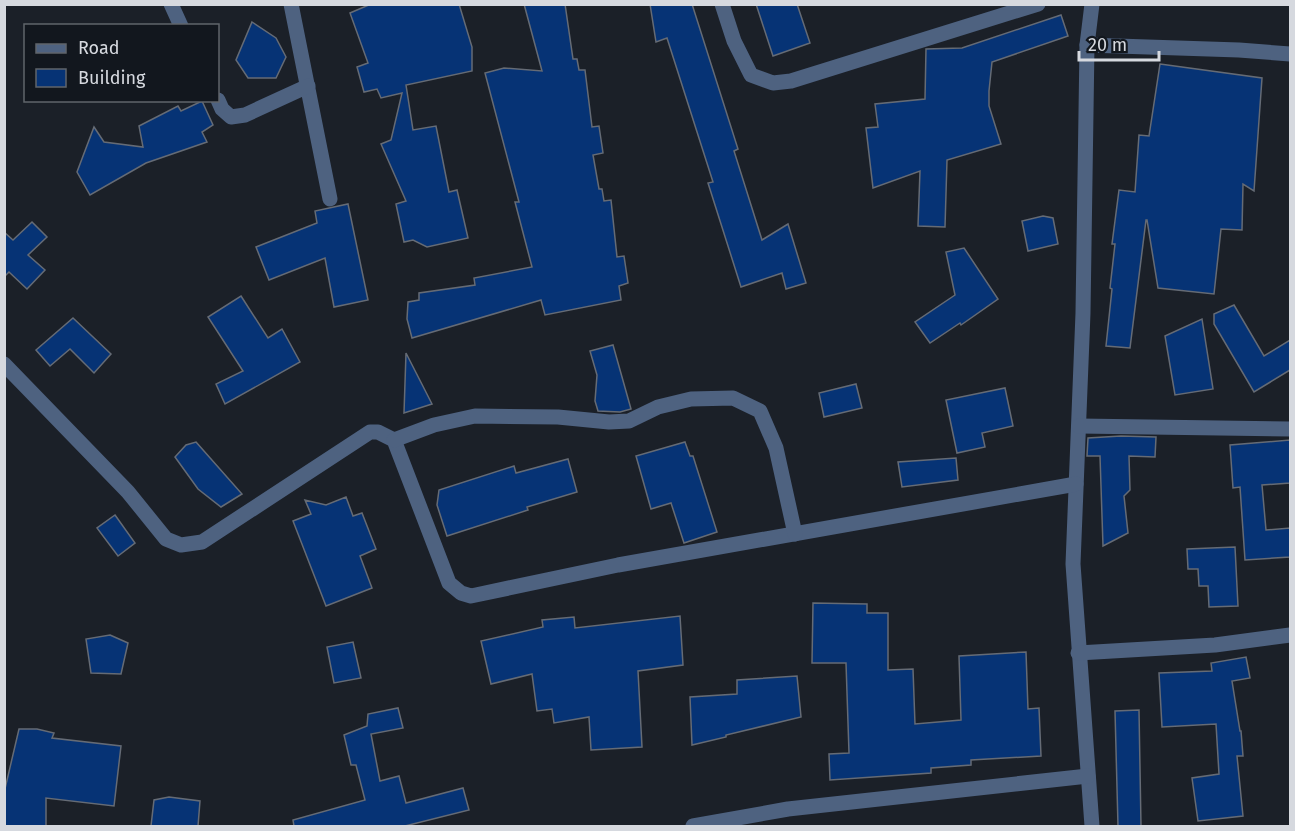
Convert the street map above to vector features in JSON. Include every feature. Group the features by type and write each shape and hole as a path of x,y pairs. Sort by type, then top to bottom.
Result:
{"street":[{"path":"171,4 180,24"},
{"path":"291,4 330,198"},
{"path":"722,4 734,41 751,75 773,83 791,81 827,71 1038,4"},
{"path":"1092,4 1087,45 1083,313 1073,564 1092,826"},
{"path":"1087,45 1290,54"},
{"path":"219,102 222,109 231,117 245,115 308,86"},
{"path":"4,364 128,492 166,539 181,545 202,542 370,432 378,432 394,440 449,583 461,593 471,596 618,566 1076,484"},
{"path":"394,440 434,425 475,416 629,421 658,407 691,399 733,398 760,411 776,448 795,534"},
{"path":"1078,426 1290,429"},
{"path":"1078,653 1215,645 1290,634"},
{"path":"693,826 788,809 1088,776"}],"building":[{"path":"371,4 459,4 472,47 472,71 406,85 413,130 436,126 449,192 457,190 468,238 427,247 413,240 404,242 396,204 406,201 381,144 391,140 402,93 381,98 377,89 364,92 357,67 368,63 350,13"},
{"path":"524,4 565,4 573,59 577,59 579,70 585,70 592,127 599,126 603,153 593,155 599,189 602,189 604,201 611,200 617,257 624,256 628,283 619,286 621,300 545,315 541,300 412,338 407,319 408,302 419,300 419,293 475,285 474,278 532,267 515,202 519,202 485,73 504,68 542,71"},
{"path":"650,4 692,4 738,149 734,151 762,240 788,224 806,283 786,289 782,273 741,287 708,183 713,182 667,38 656,42"},
{"path":"756,4 797,4 810,43 773,56"},
{"path":"1061,15 1068,36 992,62 989,106 1001,144 947,160 945,227 918,226 920,171 873,188 866,128 878,127 875,104 925,99 926,49 962,48"},
{"path":"252,22 276,38 286,57 276,78 248,78 236,60"},
{"path":"1160,64 1262,78 1254,191 1243,184 1242,230 1221,229 1214,294 1158,288 1146,220 1130,348 1106,346 1115,244 1112,244 1119,190 1135,192 1139,135 1149,136"},
{"path":"202,102 213,125 202,132 207,142 146,163 90,195 77,172 94,127 104,142 143,147 139,126 178,106 181,111"},
{"path":"348,204 368,300 334,307 325,258 269,280 256,247 317,223 315,211"},
{"path":"1043,216 1053,218 1058,244 1028,251 1022,221"},
{"path":"32,222 47,237 28,255 45,270 27,289 9,272 4,277 4,232 13,240"},
{"path":"964,248 998,299 930,343 915,322 955,295 946,252"},
{"path":"241,296 268,338 282,329 300,362 225,404 216,384 243,371 208,317"},
{"path":"1234,305 1264,356 1290,340 1290,370 1254,392 1214,324 1214,314"},
{"path":"73,318 111,354 94,373 70,349 50,366 36,350"},
{"path":"1202,319 1213,389 1175,395 1165,336"},
{"path":"613,345 631,409 620,412 598,411 595,401 597,375 590,351"},
{"path":"406,353 432,404 404,413"},
{"path":"856,384 862,408 824,417 819,393"},
{"path":"1005,388 1013,426 982,433 985,447 957,453 946,400"},
{"path":"1156,437 1155,457 1129,456 1130,490 1124,496 1128,533 1103,546 1100,456 1087,456 1088,438"},
{"path":"1290,440 1290,483 1262,485 1266,530 1290,528 1290,557 1245,560 1240,487 1233,488 1230,445"},
{"path":"196,442 242,494 221,507 198,489 175,457 186,445"},
{"path":"685,442 690,456 693,456 717,532 684,543 671,503 651,509 636,456"},
{"path":"956,458 958,480 902,487 898,462"},
{"path":"568,459 577,492 527,507 528,510 447,536 437,505 439,490 514,466 516,473"},
{"path":"346,497 353,516 362,513 376,549 360,556 372,588 326,606 293,521 311,514 305,500 326,505"},
{"path":"115,515 135,543 118,556 97,528"},
{"path":"1235,547 1238,606 1209,607 1208,586 1199,586 1198,569 1188,569 1187,549"},
{"path":"813,603 867,604 867,613 888,613 888,670 913,669 915,724 961,720 959,656 1026,652 1028,709 1039,708 1041,756 971,760 971,765 931,768 931,773 830,780 829,754 849,753 846,663 812,663"},
{"path":"680,616 683,665 638,671 642,747 591,750 589,717 554,723 552,709 537,711 532,674 491,684 481,641 543,627 542,620 574,617 575,628"},
{"path":"110,635 128,643 121,674 91,673 86,639"},
{"path":"353,642 361,678 334,683 327,647"},
{"path":"1246,657 1250,678 1232,681 1241,731 1243,756 1237,756 1243,816 1198,821 1192,778 1219,774 1216,724 1162,727 1159,673 1212,671 1211,663"},
{"path":"797,676 801,717 692,745 690,697 737,694 737,680"},
{"path":"398,708 403,728 371,734 380,781 399,776 406,803 463,788 469,810 405,826 294,826 293,820 365,800 356,765 351,765 344,735 367,726 368,714"},
{"path":"1139,710 1141,826 1118,826 1115,711"},
{"path":"19,729 37,729 54,733 52,738 121,746 114,806 46,798 46,826 4,826 4,793"},
{"path":"169,797 200,801 198,826 151,826 154,800"}]}
